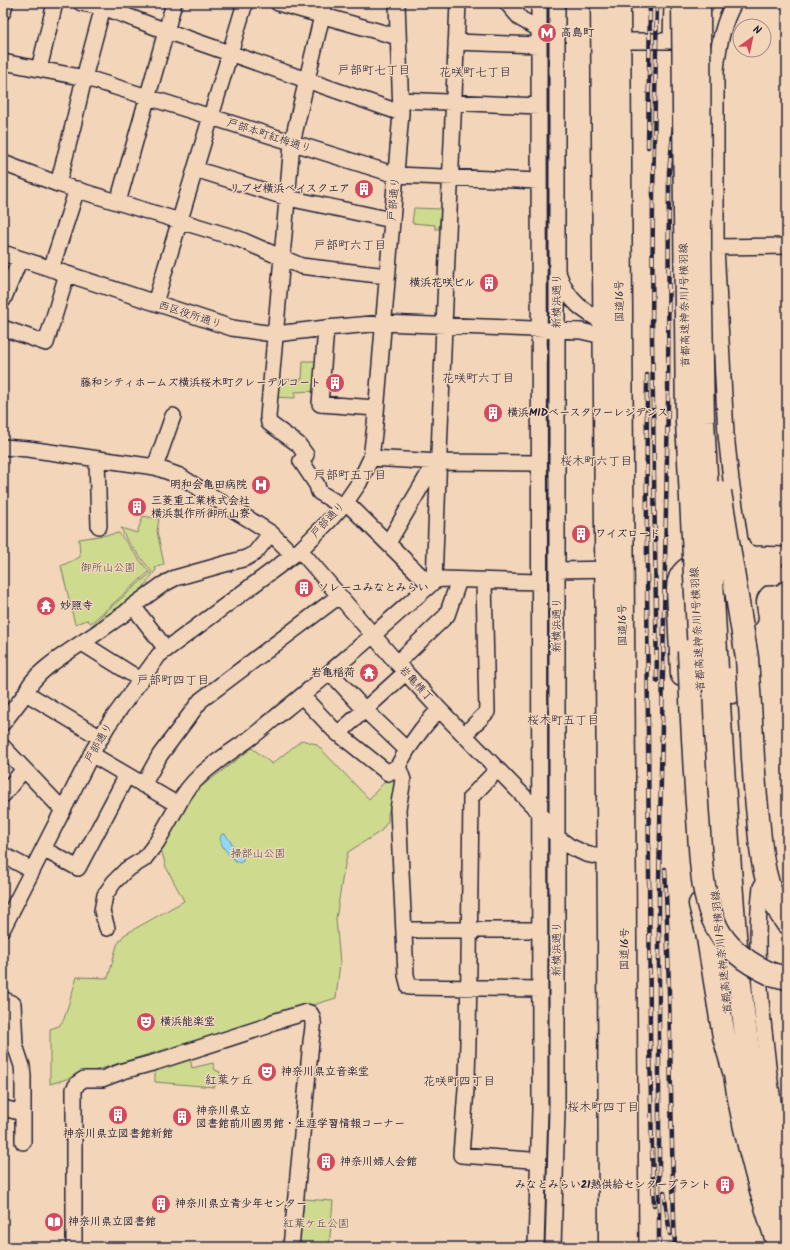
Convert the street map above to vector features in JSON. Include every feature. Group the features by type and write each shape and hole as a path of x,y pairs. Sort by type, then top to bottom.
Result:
{"highway":[{"name":"国道16号","path":"602,3 606,333 614,569 617,858 627,1247"},
{"name":"国道16号","path":"606,333 619,41 618,3"},
{"name":"首都高速神奈川1号横羽線","path":"682,3 687,422 709,670"},
{"name":"首都高速神奈川1号横羽線","path":"699,3 703,422 713,861 724,982 744,1080 787,1222"},
{"path":"702,327 722,511 747,658 754,781 763,864 767,884 773,899 781,915 787,922"},
{"path":"687,422 685,570 693,747 703,876 710,913 724,939 742,957 755,966 779,976"},
{"path":"744,1080 724,1037 707,932 698,899 695,877 686,747 678,582 687,570 702,565 727,562 781,565"},
{"path":"744,1080 729,603 731,594 740,582 748,577 781,565"},
{"name":"国道16号","path":"610,1247 617,858"},
{"name":"首都高速神奈川1号横羽線","path":"744,1080 743,1123 766,1211 779,1247"}],"street":[{"path":"3,12 5,3"},
{"path":"39,69 55,3"},
{"path":"80,3 103,5 166,31 307,80 401,107 454,102 539,106"},
{"path":"118,202 174,3"},
{"path":"154,303 245,3"},
{"path":"278,3 324,9 398,37"},
{"name":"戸部通り","path":"3,928 91,754 108,725 159,655 296,553 344,504 360,483 371,458 401,107 397,3"},
{"path":"432,583 439,462 458,3"},
{"path":"508,3 521,19 539,30"},
{"name":"新横浜通り","path":"536,1247 540,1110 539,3"},
{"name":"新横浜通り","path":"553,1247 557,1110 557,3"},
{"path":"619,41 671,41 672,3"},
{"path":"734,3 723,28 718,47 716,71 716,247 726,434 732,495 740,540 744,550 781,565"},
{"path":"58,184 103,5"},
{"path":"324,9 292,143 268,417 269,423 298,444 306,455 301,461 317,485 319,492 344,504 432,583"},
{"path":"456,42 538,45"},
{"name":"戸部本町紅梅通り","path":"3,62 84,78 396,175 538,181"},
{"path":"3,163 58,184 239,239 301,266 387,276"},
{"path":"195,169 288,198 392,220"},
{"path":"51,269 77,189"},
{"path":"716,247 787,246"},
{"name":"西区役所通り","path":"3,253 232,328 266,333 276,334 383,323 606,333"},
{"path":"3,300 20,259"},
{"path":"556,266 566,292 573,301 606,333"},
{"path":"3,328 46,343 67,274"},
{"path":"539,311 557,315 606,333"},
{"path":"326,328 320,404 376,408"},
{"path":"155,467 173,416"},
{"name":"岩亀横丁","path":"3,447 28,449 167,470 186,479 271,533 296,553 339,596 401,668 497,770 539,812 557,837 576,850 595,856 617,858"},
{"path":"371,458 439,462 539,463"},
{"path":"97,459 99,526"},
{"path":"388,544 429,473 439,462"},
{"path":"3,723 40,674 64,654 124,614 162,585 175,578 246,558 256,553 271,533"},
{"path":"769,856 756,656 748,602 750,592 760,579 781,565"},
{"path":"557,570 614,569"},
{"path":"338,734 364,709 447,615 458,580"},
{"path":"107,928 102,911 105,895 114,882 126,870 144,859 157,842 188,789 221,758 249,739 302,696 373,636 432,583 458,580 539,582"},
{"path":"464,735 487,712 484,580"},
{"path":"144,785 160,755 201,700 339,596"},
{"path":"133,606 166,650"},
{"path":"82,643 141,680"},
{"path":"330,672 364,709 407,750"},
{"path":"26,692 101,738"},
{"path":"302,696 338,734 388,774 398,766 422,729 439,709"},
{"path":"3,747 63,810"},
{"path":"91,754 178,805"},
{"path":"398,766 403,780 398,809 406,975 409,986 540,989"},
{"path":"3,796 24,769"},
{"path":"497,770 470,797 467,1076 461,1155 530,1160"},
{"path":"43,850 78,868 127,775"},
{"path":"3,854 32,870"},
{"path":"762,887 757,958 760,1003 770,1083 780,1140 787,1168"},
{"path":"404,930 540,930"},
{"path":"3,999 13,1004 15,1045 22,1066 23,1142"},
{"path":"74,1247 74,1089 78,1082 84,1079 102,1079 267,1026 272,1022 307,1012 313,1017 314,1025 311,1042 291,1247"},
{"path":"525,1247 533,1109 534,1026 540,1014"},
{"path":"3,1108 22,1113"}],"green space":[{"path":"414,208 441,209 439,229 435,229 435,225 412,223"},
{"path":"303,361 318,361 315,391 295,392 295,398 272,397 274,380 302,379"},
{"path":"143,516 159,519 157,531 164,564 155,568 156,570 141,590 120,611 78,639 103,614 152,572 126,539 121,528 137,533"},
{"name":"御所山公園","path":"119,533 149,572 91,623 87,620 75,624 61,566 80,557 79,539"},
{"name":"掃部山公園","path":"302,740 316,744 369,799 389,777 398,779 388,814 388,821 381,831 348,852 336,919 340,963 336,998 50,1084 50,1029 59,1026 64,1019 77,977 108,978 117,945 124,935 184,901 166,867 161,849 194,792 252,748 272,764"},
{"path":"190,1058 192,1068 213,1063 215,1070 220,1072 220,1080 214,1087 155,1082 155,1066"},
{"name":"紅葉ケ丘公園","path":"304,1199 333,1201 329,1247 299,1247"}],"water":[{"path":"222,834 225,834 237,851 243,855 243,860 240,863 225,850 220,837"}],"railway":[{"path":"648,147 650,3"},
{"path":"657,3 652,338 657,681"},
{"path":"659,1247 659,883 668,403 669,172 675,115 689,63 705,19 714,3"},
{"path":"647,375 650,1038 654,1205"},
{"path":"665,869 675,1247"},
{"path":"664,1192 670,1234"}],"place":[{"name":"高島町","path":"547,33"},
{"name":"リブゼ横浜ベイスクエア","path":"364,189"},
{"name":"横浜花咲ビル","path":"489,283"},
{"name":"藤和シティホームズ横浜桜木町クレーデルコート","path":"335,383"},
{"name":"横浜MIDベースタワーレジデンス","path":"493,413"},
{"name":"明和会亀田病院","path":"261,485"},
{"name":"三菱重工業株式会社 横浜製作所御所山寮","path":"137,507"},
{"name":"ワイズロード","path":"581,534"},
{"name":"ソレーユみなとみらい","path":"304,588"},
{"name":"妙照寺","path":"46,606"},
{"name":"岩亀稲荷","path":"369,673"},
{"name":"横浜能楽堂","path":"146,1022"},
{"name":"神奈川県立音楽堂","path":"267,1072"},
{"name":"神奈川県立図書館新館","path":"118,1115"},
{"name":"神奈川県立 図書館前川國男館・生涯学習情報コーナー","path":"182,1117"},
{"name":"神奈川婦人会館","path":"326,1162"},
{"name":"みなとみらい21熱供給センタープラント","path":"725,1185"},
{"name":"神奈川県立青少年センター","path":"161,1204"},
{"name":"神奈川県立図書館","path":"54,1222"}],"district":[{"name":"戸部町七丁目","path":"374,70"},
{"name":"花咲町七丁目","path":"475,72"},
{"name":"戸部町六丁目","path":"350,245"},
{"name":"花咲町六丁目","path":"478,378"},
{"name":"桜木町六丁目","path":"596,461"},
{"name":"戸部町五丁目","path":"350,475"},
{"name":"戸部町四丁目","path":"173,680"},
{"name":"桜木町五丁目","path":"563,720"},
{"name":"紅葉ケ丘","path":"229,1080"},
{"name":"花咲町四丁目","path":"459,1081"},
{"name":"桜木町四丁目","path":"603,1107"}]}
